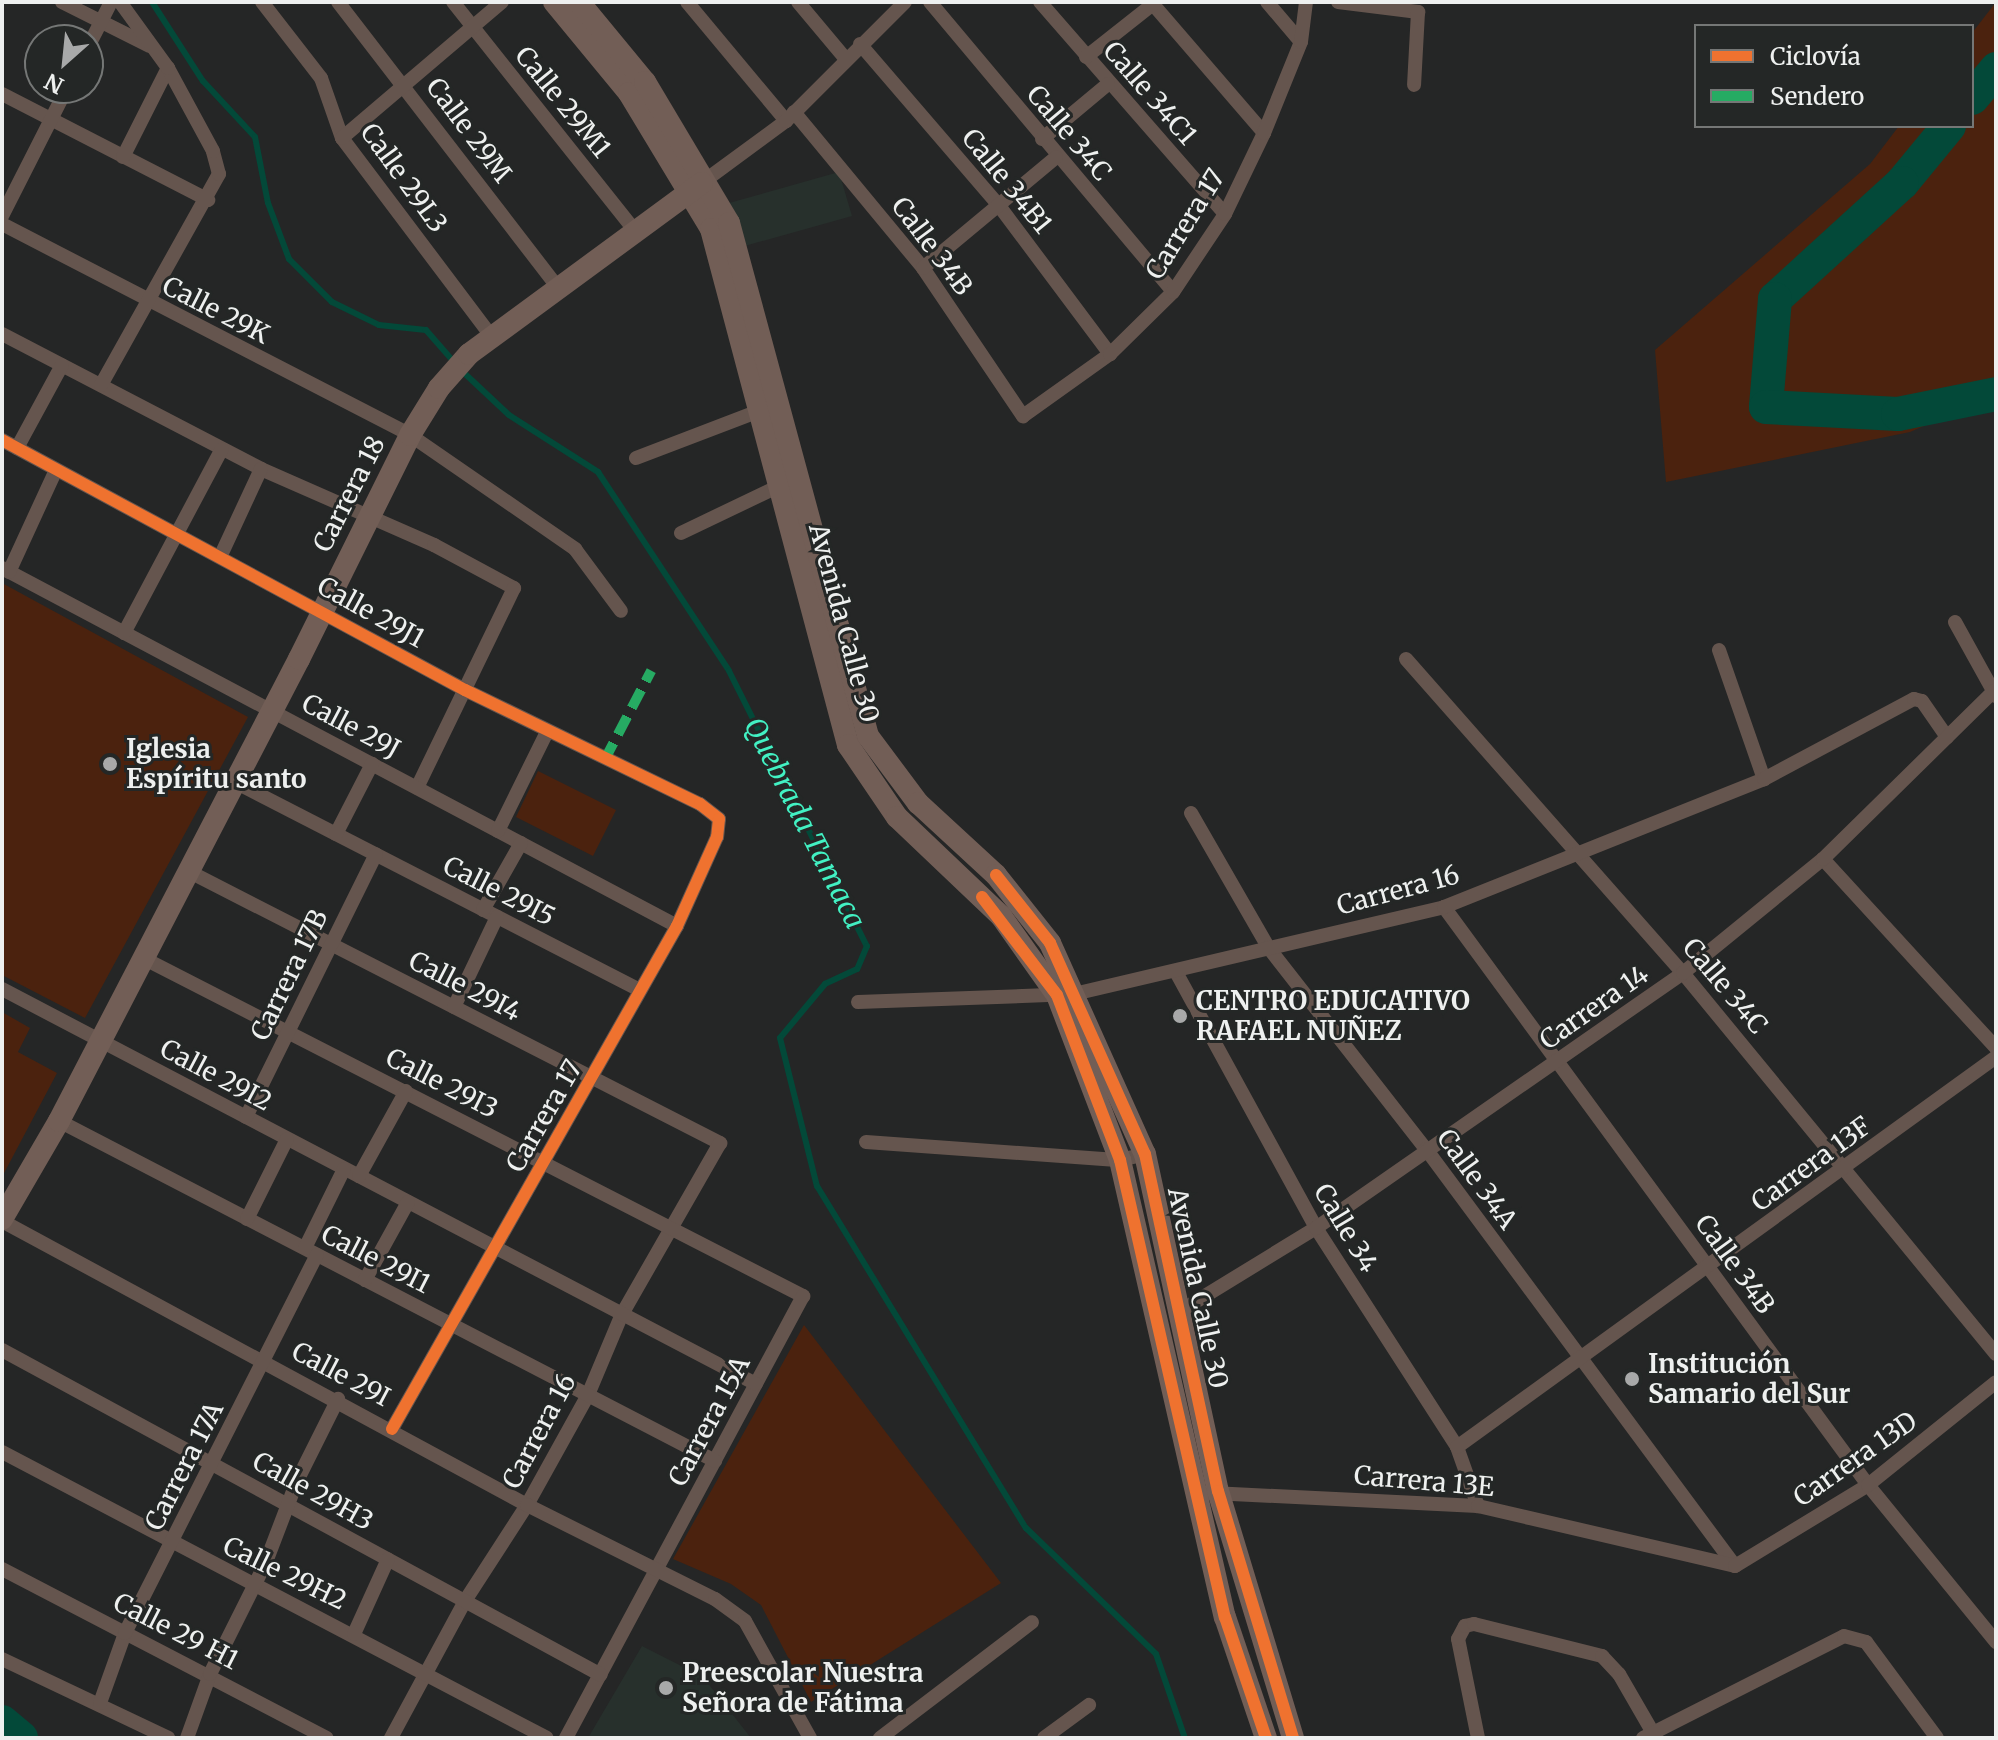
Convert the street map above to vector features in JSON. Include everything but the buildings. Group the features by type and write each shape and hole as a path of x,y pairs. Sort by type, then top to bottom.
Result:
{"main road":[{"name":"Avenida Calle 30","path":"554,2 729,223 868,736 918,803 1017,899 1050,943 1120,1160 1208,1493 1293,1738"},
{"name":"Avenida Calle 30","path":"579,2 645,82 699,185 848,745 897,817 1001,916 1065,994 1145,1154 1182,1310 1225,1617 1266,1738"},
{"name":"Carrera 18","path":"3,1213 59,1121 272,711 410,435 439,388 469,354 699,185"}],"street":[{"path":"62,2 154,48"},
{"path":"101,22 111,2"},
{"path":"101,385 208,200 219,174 213,151 168,68 120,2"},
{"name":"Calle 29L3","path":"262,2 321,78 342,138 492,337"},
{"name":"Calle 29M","path":"338,2 558,288"},
{"name":"Calle 29M1","path":"453,2 636,232"},
{"path":"342,138 502,2"},
{"path":"687,2 790,117"},
{"path":"798,2 845,58"},
{"name":"Carrera 18","path":"699,185 790,117 860,44 889,8 905,2"},
{"name":"Calle 34C","path":"930,2 1056,157 1173,292"},
{"name":"Calle 34C1","path":"1040,2 1108,84 1225,214"},
{"path":"1267,2 1301,42"},
{"name":"Carrera 17","path":"1023,416 1110,354 1173,292 1225,214 1264,133 1301,42 1306,2"},
{"path":"1338,2 1418,12 1414,85"},
{"path":"1086,57 1152,3 1264,133"},
{"name":"Calle 34B1","path":"860,44 1000,207 1110,354"},
{"path":"123,157 168,68"},
{"path":"1042,139 1108,84"},
{"path":"2,94 208,200"},
{"path":"2,216 59,104"},
{"name":"Calle 34B","path":"790,117 923,268 1023,416"},
{"path":"923,268 1000,207 1056,157"},
{"name":"Calle 29K","path":"2,224 147,303 410,435 575,549 621,611"},
{"path":"2,334 261,469 369,517 514,588 417,788"},
{"path":"17,448 62,365"},
{"path":"636,458 759,411"},
{"name":"Calle 29J1","path":"2,440 55,472 179,532 322,609 465,690 700,804 719,819"},
{"path":"124,633 222,449"},
{"path":"221,555 261,469"},
{"path":"6,570 55,472"},
{"path":"681,533 779,486"},
{"name":"Calle 29J","path":"6,570 677,926"},
{"path":"1955,622 1995,694"},
{"path":"1719,650 1764,779"},
{"name":"Calle 34C","path":"1406,659 1683,973 1996,1354"},
{"name":"Carrera 14","path":"1182,1310 1316,1228 1683,973 1823,859 1995,694"},
{"name":"Carrera 16","path":"858,1002 1065,994 1176,972 1268,947 1444,907 1764,779 1914,699 1922,701 1947,737"},
{"path":"498,831 547,732"},
{"path":"336,834 372,764"},
{"name":"Calle 29I5","path":"235,782 640,990"},
{"name":"Calle 34A","path":"1191,813 1268,947 1426,1149 1579,1361 1735,1566"},
{"name":"Carrera 17","path":"392,1429 677,926 717,837 719,819"},
{"path":"483,910 521,843"},
{"name":"Carrera 17B","path":"246,1117 376,854"},
{"path":"1823,859 1996,1048"},
{"name":"Calle 29I4","path":"188,871 720,1143"},
{"name":"Calle 34B","path":"1444,907 1868,1485 1996,1642"},
{"path":"454,1007 497,917"},
{"name":"Calle 29I3","path":"143,958 803,1296"},
{"name":"Calle 34","path":"1176,972 1316,1228 1457,1447 1478,1506"},
{"name":"Calle 29I2","path":"2,989 756,1384"},
{"name":"Carrera 13F","path":"1457,1447 1847,1169 1996,1057"},
{"path":"359,1176 406,1091"},
{"name":"Calle 29I1","path":"59,1121 715,1461"},
{"path":"247,1219 287,1139"},
{"path":"866,1142 1120,1160 1145,1154"},
{"name":"Carrera 16","path":"391,1738 465,1601 527,1505 588,1395 622,1314 720,1143"},
{"name":"Carrera 17A","path":"100,1703 125,1633 266,1361 344,1169"},
{"path":"365,1280 408,1202"},
{"name":"Calle 29I","path":"3,1213 527,1505 657,1569"},
{"name":"Carrera 15A","path":"566,1738 803,1296"},
{"name":"Calle 29H3","path":"2,1350 601,1675"},
{"name":"Carrera 13D","path":"1735,1566 1868,1485 1996,1382"},
{"path":"187,1738 210,1674 256,1584 338,1399"},
{"name":"Calle 29H2","path":"2,1452 171,1544 354,1634 425,1676 547,1738"},
{"name":"Carrera 13E","path":"1208,1493 1478,1506 1735,1566"},
{"path":"354,1634 388,1559"},
{"name":"Calle 29 H1","path":"2,1569 210,1674 327,1738"},
{"path":"657,1569 745,1621 810,1738"},
{"path":"880,1738 1032,1622"},
{"path":"1478,1738 1458,1639 1465,1626 1474,1624 1591,1652 1610,1661 1650,1737 1832,1639 1866,1642 1937,1738"},
{"path":"2,1659 168,1738"},
{"path":"1044,1738 1089,1705"}],"shaded area":[{"path":"1996,2 1996,395 1910,432 1666,482 1655,350 1870,164 1897,128 1974,128 1974,30"},
{"path":"839,172 852,216 741,247 729,203"},
{"path":"2,583 248,717 85,1018 2,975"},
{"path":"538,771 616,810 593,856 516,817"},
{"path":"2,1012 30,1028 18,1052 57,1073 2,1177"},
{"path":"804,1325 1001,1583 811,1702 761,1605 731,1584 673,1559"},
{"name":"Preescolar Nuestra Señora de Fátima","path":"642,1646 703,1677 751,1738 588,1738"}],"waterway":[{"name":"Quebrada Tamaca","path":"152,2 203,81 255,137 268,203 289,259 332,302 379,325 426,330 454,362"},
{"path":"1974,96 1996,69"},
{"path":"1947,128 1902,183 1775,299 1766,407 1898,414 1996,394"},
{"name":"Quebrada Tamaca","path":"462,371 509,415 598,472 729,671 867,946 857,969 825,984 780,1038 817,1186 1026,1528 1156,1654 1185,1738"},
{"path":"2,1722 21,1738"}],"marked path":[{"path":"604,761 651,671"}],"cycle path":[{"path":"2,440 465,690 700,804 719,819 717,837 677,926 392,1429"},
{"path":"996,875 1050,943 1145,1154 1218,1491 1293,1738"},
{"path":"982,897 1057,995 1120,1160 1225,1617 1266,1738"}],"place":[{"name":"Iglesia Espíritu santo","path":"110,764"},
{"name":"CENTRO EDUCATIVO RAFAEL NUÑEZ","path":"1180,1016"},
{"name":"Institución Samario del Sur","path":"1632,1379"},
{"name":"Preescolar Nuestra Señora de Fátima","path":"666,1688"}]}
